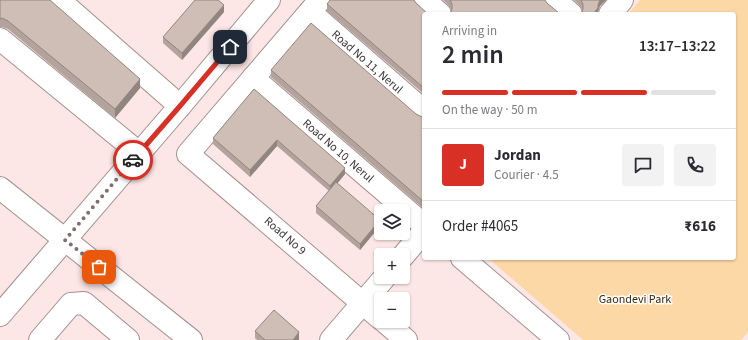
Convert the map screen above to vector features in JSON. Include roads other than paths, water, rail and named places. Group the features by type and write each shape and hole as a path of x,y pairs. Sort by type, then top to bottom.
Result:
{"street":[{"path":"59,0 180,106"},
{"path":"0,315 269,0"},
{"path":"424,0 438,12"},
{"path":"555,0 569,12"},
{"path":"612,12 622,0"},
{"path":"253,78 315,6"},
{"name":"Road No 11, Nerul","path":"315,6 422,110"},
{"path":"0,39 139,153"},
{"name":"Road No 9","path":"253,78 188,154 374,312"},
{"name":"Road No 10, Nerul","path":"253,78 422,223"},
{"path":"0,188 191,340"},
{"path":"410,248 422,233"},
{"path":"464,260 558,340"},
{"path":"331,340 379,284"},
{"path":"40,340 71,304 84,303 128,340"},
{"path":"392,328 406,340"}],"park label":[{"name":"Gaondevi Park","path":"635,299"}]}
